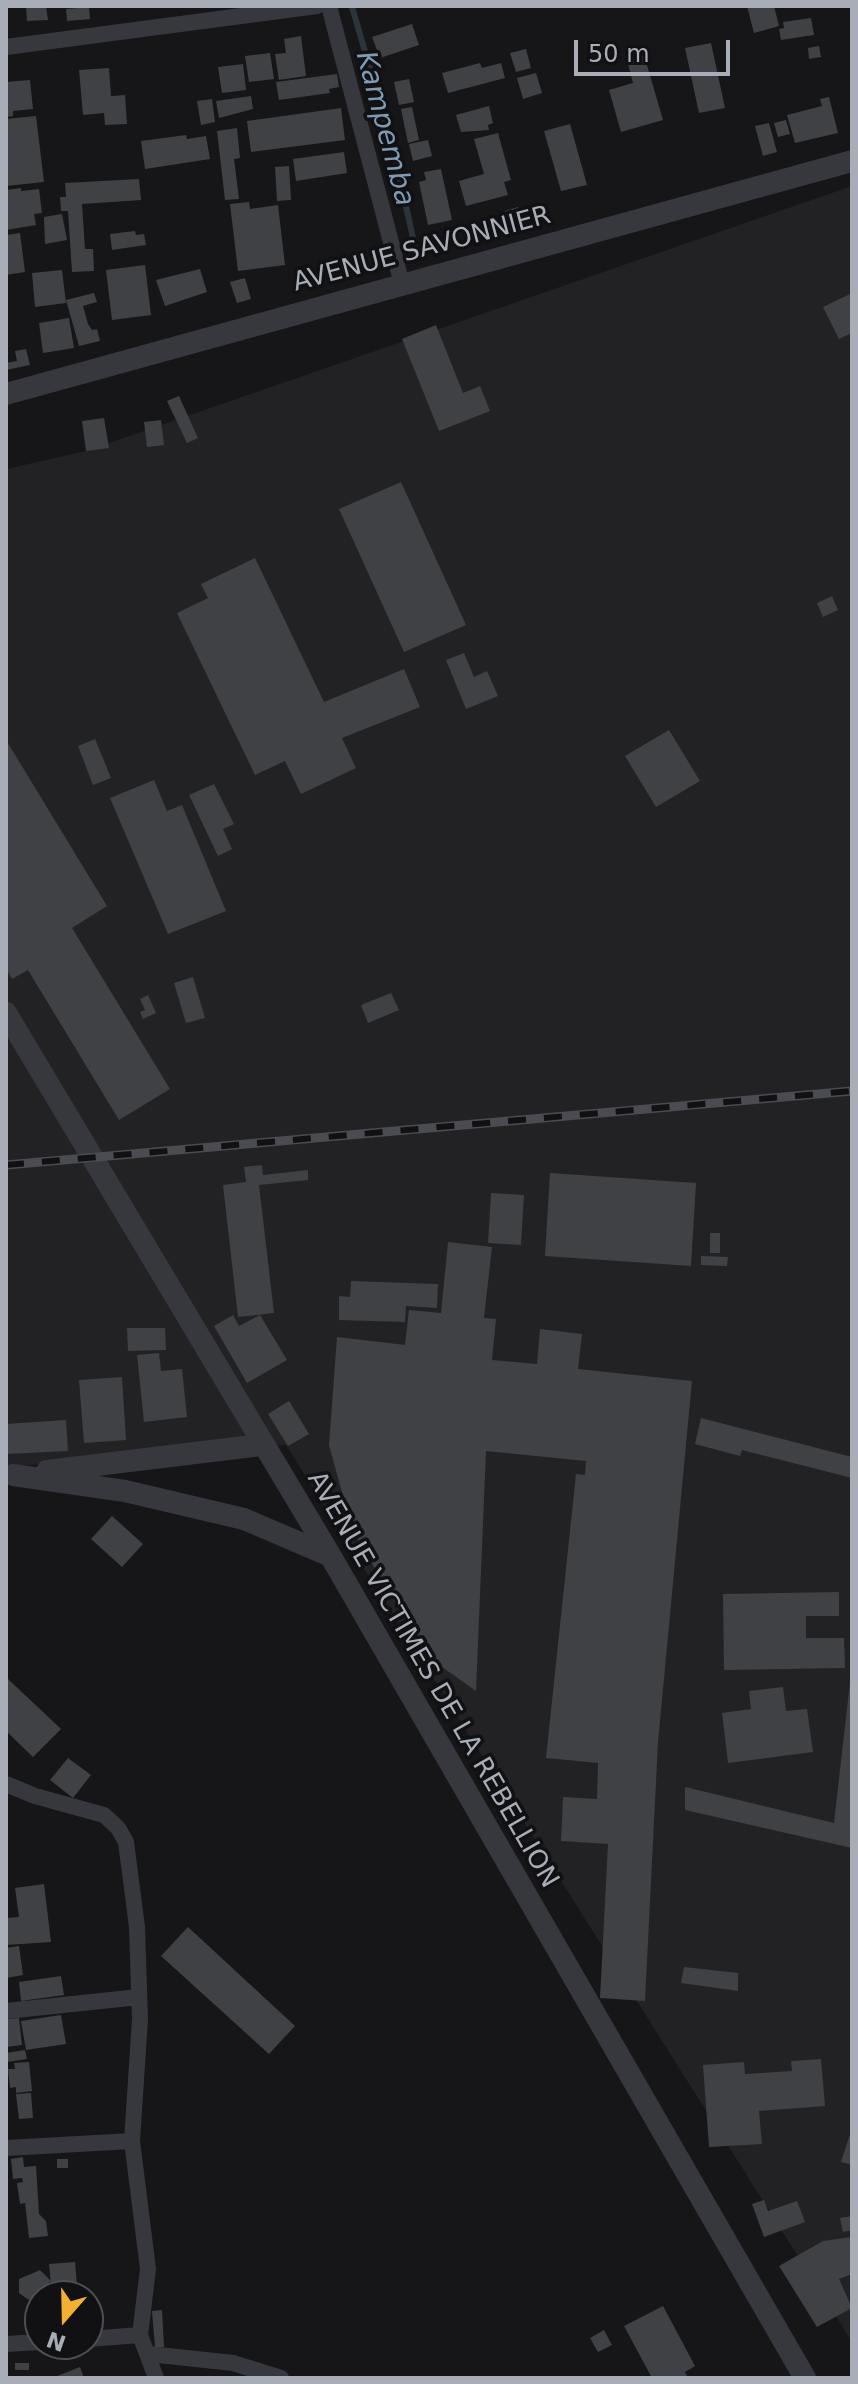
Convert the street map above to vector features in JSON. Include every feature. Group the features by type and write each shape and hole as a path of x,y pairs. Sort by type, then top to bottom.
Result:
{"street":[{"path":"6,47 317,6"},
{"path":"329,6 402,284"},
{"name":"AVENUE SAVONNIER","path":"6,394 852,161"},
{"name":"AVENUE VICTIMES DE LA REBELLION","path":"6,1013 261,1445 330,1555 805,2378"},
{"path":"10,1476 261,1445"},
{"path":"10,1476 125,1491 244,1519 283,1532 330,1555"},
{"path":"6,1784 35,1796 104,1815 118,1828 126,1842 137,1927 139,1997 132,2141 148,2269 140,2335 156,2378"},
{"path":"6,2011 139,1997"},
{"path":"6,2148 132,2141"},
{"path":"104,2338 140,2335"},
{"path":"149,2354 233,2363 281,2378"}],"shaded area":[{"path":"852,186 852,2342 286,1445 6,1467 6,469 86,451"}],"building":[{"path":"26,6 46,6 48,20 27,21"},
{"path":"747,6 774,6 779,26 754,33"},
{"path":"89,7 90,19 67,21 66,9"},
{"path":"811,18 814,35 781,40 779,29 784,28 783,22"},
{"path":"412,24 419,45 380,58 372,37"},
{"path":"301,36 306,76 279,80 275,54 286,53 284,39"},
{"path":"711,43 725,108 699,113 685,48"},
{"path":"819,46 821,57 809,59 808,48"},
{"path":"526,49 531,68 516,72 510,53"},
{"path":"270,53 274,79 249,82 245,56"},
{"path":"644,55 663,120 621,132 609,90 633,83 627,60"},
{"path":"480,63 482,68 501,63 505,78 448,93 442,73"},
{"path":"243,64 246,90 222,93 218,67"},
{"path":"109,68 111,96 125,95 127,124 105,125 104,113 83,115 79,70"},
{"path":"536,73 542,93 523,99 517,78"},
{"path":"337,74 339,87 329,89 330,93 279,100 276,82"},
{"path":"409,79 414,102 399,105 394,82"},
{"path":"30,80 33,109 13,111 13,116 6,117 6,82"},
{"path":"251,96 253,109 219,118 216,101"},
{"path":"829,97 838,133 795,143 787,115 822,106 820,99"},
{"path":"212,99 215,122 201,125 197,101"},
{"path":"489,106 493,123 488,125 489,130 461,132 456,115"},
{"path":"412,107 419,140 408,143 401,109"},
{"path":"341,108 345,140 251,152 247,121"},
{"path":"36,116 44,182 6,186 6,119"},
{"path":"786,120 790,134 778,137 774,123"},
{"path":"769,123 777,152 763,156 755,126"},
{"path":"570,124 587,185 561,191 544,131"},
{"path":"237,128 240,158 234,159 239,199 225,200 217,131"},
{"path":"498,133 511,180 504,182 508,195 466,206 459,181 484,174 474,139"},
{"path":"186,135 187,139 206,136 210,159 145,169 141,141"},
{"path":"428,140 432,156 413,161 409,144"},
{"path":"344,152 347,173 296,181 293,159"},
{"path":"289,166 291,200 277,201 275,167"},
{"path":"441,169 452,220 428,225 419,182 426,180 424,172"},
{"path":"139,179 141,200 82,204 85,249 93,249 94,271 72,272 68,211 61,211 60,197 66,197 65,183"},
{"path":"21,188 21,191 39,189 42,213 34,214 36,225 6,230 6,190"},
{"path":"249,202 250,209 278,205 285,265 238,271 230,204"},
{"path":"518,207 523,223 509,227 505,211"},
{"path":"533,207 536,219 525,222 522,210"},
{"path":"62,214 67,240 45,244 44,217"},
{"path":"135,231 136,235 144,234 146,245 112,250 110,234"},
{"path":"20,233 25,272 6,275 6,235"},
{"path":"145,265 151,315 112,320 106,270"},
{"path":"200,269 207,292 165,306 156,280"},
{"path":"62,270 66,303 35,307 32,273"},
{"path":"245,278 251,299 237,303 230,282"},
{"path":"94,293 97,302 83,306 88,324 92,330 97,329 100,341 79,346 66,300"},
{"path":"852,293 852,333 839,339 823,307"},
{"path":"69,318 74,348 43,353 39,323"},
{"path":"436,325 463,393 480,386 490,411 439,431 402,339"},
{"path":"26,349 30,365 6,370 6,363 17,361 15,351"},
{"path":"179,396 198,438 187,443 167,401"},
{"path":"104,418 109,448 86,451 82,421"},
{"path":"161,420 164,445 147,447 144,422"},
{"path":"401,482 466,625 404,652 339,509"},
{"path":"255,558 324,702 404,669 420,707 342,738 356,768 301,794 285,761 255,775 177,613 208,598 201,584"},
{"path":"832,596 838,610 823,617 817,603"},
{"path":"464,653 474,677 487,671 498,696 466,709 446,660"},
{"path":"669,730 700,781 656,807 625,756"},
{"path":"95,739 111,778 93,785 78,746"},
{"path":"6,740 107,906 72,928 170,1089 119,1120 28,970 12,979 6,969"},
{"path":"154,780 167,811 182,805 226,911 168,934 110,798"},
{"path":"214,784 234,824 223,829 232,849 218,856 189,795"},
{"path":"193,977 205,1018 186,1023 174,983"},
{"path":"391,993 399,1010 368,1023 361,1005"},
{"path":"148,995 156,1013 143,1019 140,1012 145,1010 140,999"},
{"path":"262,1165 263,1175 308,1170 308,1180 259,1185 274,1313 238,1317 223,1185 246,1182 244,1167"},
{"path":"550,1173 696,1183 691,1266 545,1256"},
{"path":"491,1193 524,1195 521,1245 488,1243"},
{"path":"710,1233 720,1233 720,1253 710,1253"},
{"path":"448,1242 492,1247 484,1318 496,1319 492,1360 537,1364 540,1329 582,1334 578,1369 692,1381 658,1742 645,2001 600,1998 608,1844 561,1841 563,1797 597,1799 598,1763 546,1758 576,1474 585,1475 586,1461 486,1451 476,1691 425,1655 352,1529 329,1445 337,1337 405,1345 409,1310 441,1313"},
{"path":"701,1256 728,1257 727,1266 701,1265"},
{"path":"351,1281 438,1284 437,1308 406,1306 405,1322 339,1320 339,1296 350,1297"},
{"path":"233,1315 239,1326 260,1315 287,1360 247,1383 214,1326"},
{"path":"127,1328 165,1328 166,1350 128,1351"},
{"path":"159,1353 161,1371 182,1369 187,1417 144,1422 137,1355"},
{"path":"122,1377 126,1440 84,1443 79,1380"},
{"path":"289,1401 309,1434 288,1446 268,1414"},
{"path":"701,1418 852,1457 852,1478 742,1450 740,1456 695,1444"},
{"path":"66,1420 68,1451 6,1454 6,1424"},
{"path":"112,1516 143,1544 122,1567 91,1539"},
{"path":"839,1592 839,1616 806,1616 806,1638 844,1638 845,1668 724,1670 723,1594"},
{"path":"6,1677 61,1729 33,1757 6,1731"},
{"path":"850,1682 852,1848 685,1810 685,1787 834,1823"},
{"path":"783,1687 786,1711 807,1709 813,1752 728,1763 722,1713 751,1709 749,1691"},
{"path":"68,1758 91,1775 73,1798 50,1780"},
{"path":"44,1884 51,1942 6,1945 6,1918 19,1917 15,1888"},
{"path":"188,1927 295,2026 269,2054 161,1956"},
{"path":"19,1946 23,1975 6,1978 6,1948"},
{"path":"684,1967 738,1973 738,1991 681,1983"},
{"path":"61,1976 64,1995 21,2001 19,1982"},
{"path":"61,2015 66,2044 26,2050 21,2021"},
{"path":"19,2018 22,2045 6,2047 6,2019"},
{"path":"25,2050 27,2059 7,2062 6,2053"},
{"path":"821,2059 825,2106 759,2111 762,2144 709,2147 703,2065 744,2062 745,2074 792,2071 791,2061"},
{"path":"29,2062 32,2091 16,2093 16,2087 10,2088 8,2069 15,2069 14,2063"},
{"path":"31,2093 33,2118 19,2119 16,2094"},
{"path":"852,2128 852,2165 841,2162"},
{"path":"23,2157 24,2167 36,2166 39,2214 46,2221 48,2236 29,2238 25,2203 20,2204 17,2183 23,2182 22,2178 13,2179 11,2159"},
{"path":"57,2159 68,2159 68,2168 57,2168"},
{"path":"764,2200 768,2211 797,2201 805,2222 764,2237 752,2204"},
{"path":"852,2216 852,2230 843,2232 840,2218"},
{"path":"852,2237 852,2274 839,2279 852,2308 817,2327 779,2266 823,2241"},
{"path":"75,2262 77,2280 50,2280 49,2264"},
{"path":"40,2270 50,2280 24,2280 24,2296 19,2293 19,2279"},
{"path":"663,2306 695,2366 685,2372 688,2378 652,2378 624,2326"},
{"path":"162,2310 164,2347 155,2347 152,2311"},
{"path":"604,2330 612,2345 598,2352 590,2338"},
{"path":"15,2363 29,2363 29,2370 15,2370"},
{"path":"80,2367 84,2378 52,2378"}],"waterway":[{"name":"Kampemba","path":"352,7 392,144 416,251"}],"railway":[{"path":"6,1165 852,1091"}]}
